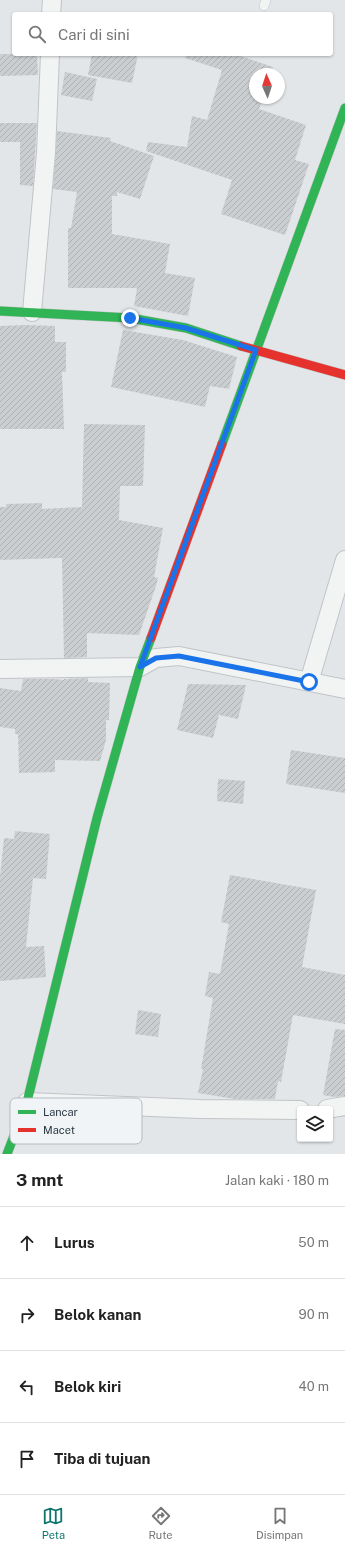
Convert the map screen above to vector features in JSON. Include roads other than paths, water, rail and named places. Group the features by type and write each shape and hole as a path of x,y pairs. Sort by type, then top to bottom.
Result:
{"street":[{"path":"51,12 52,0"},
{"path":"32,312 46,153 50,56"},
{"path":"28,1098 97,818 140,667 345,108"},
{"path":"0,311 130,318 179,326 256,350 345,375"},
{"path":"309,682 345,560"},
{"path":"0,669 140,667 156,658 179,656 345,689"},
{"path":"333,1108 345,1106"},
{"path":"142,1107 297,1110"},
{"path":"7,1154 11,1144"}]}
